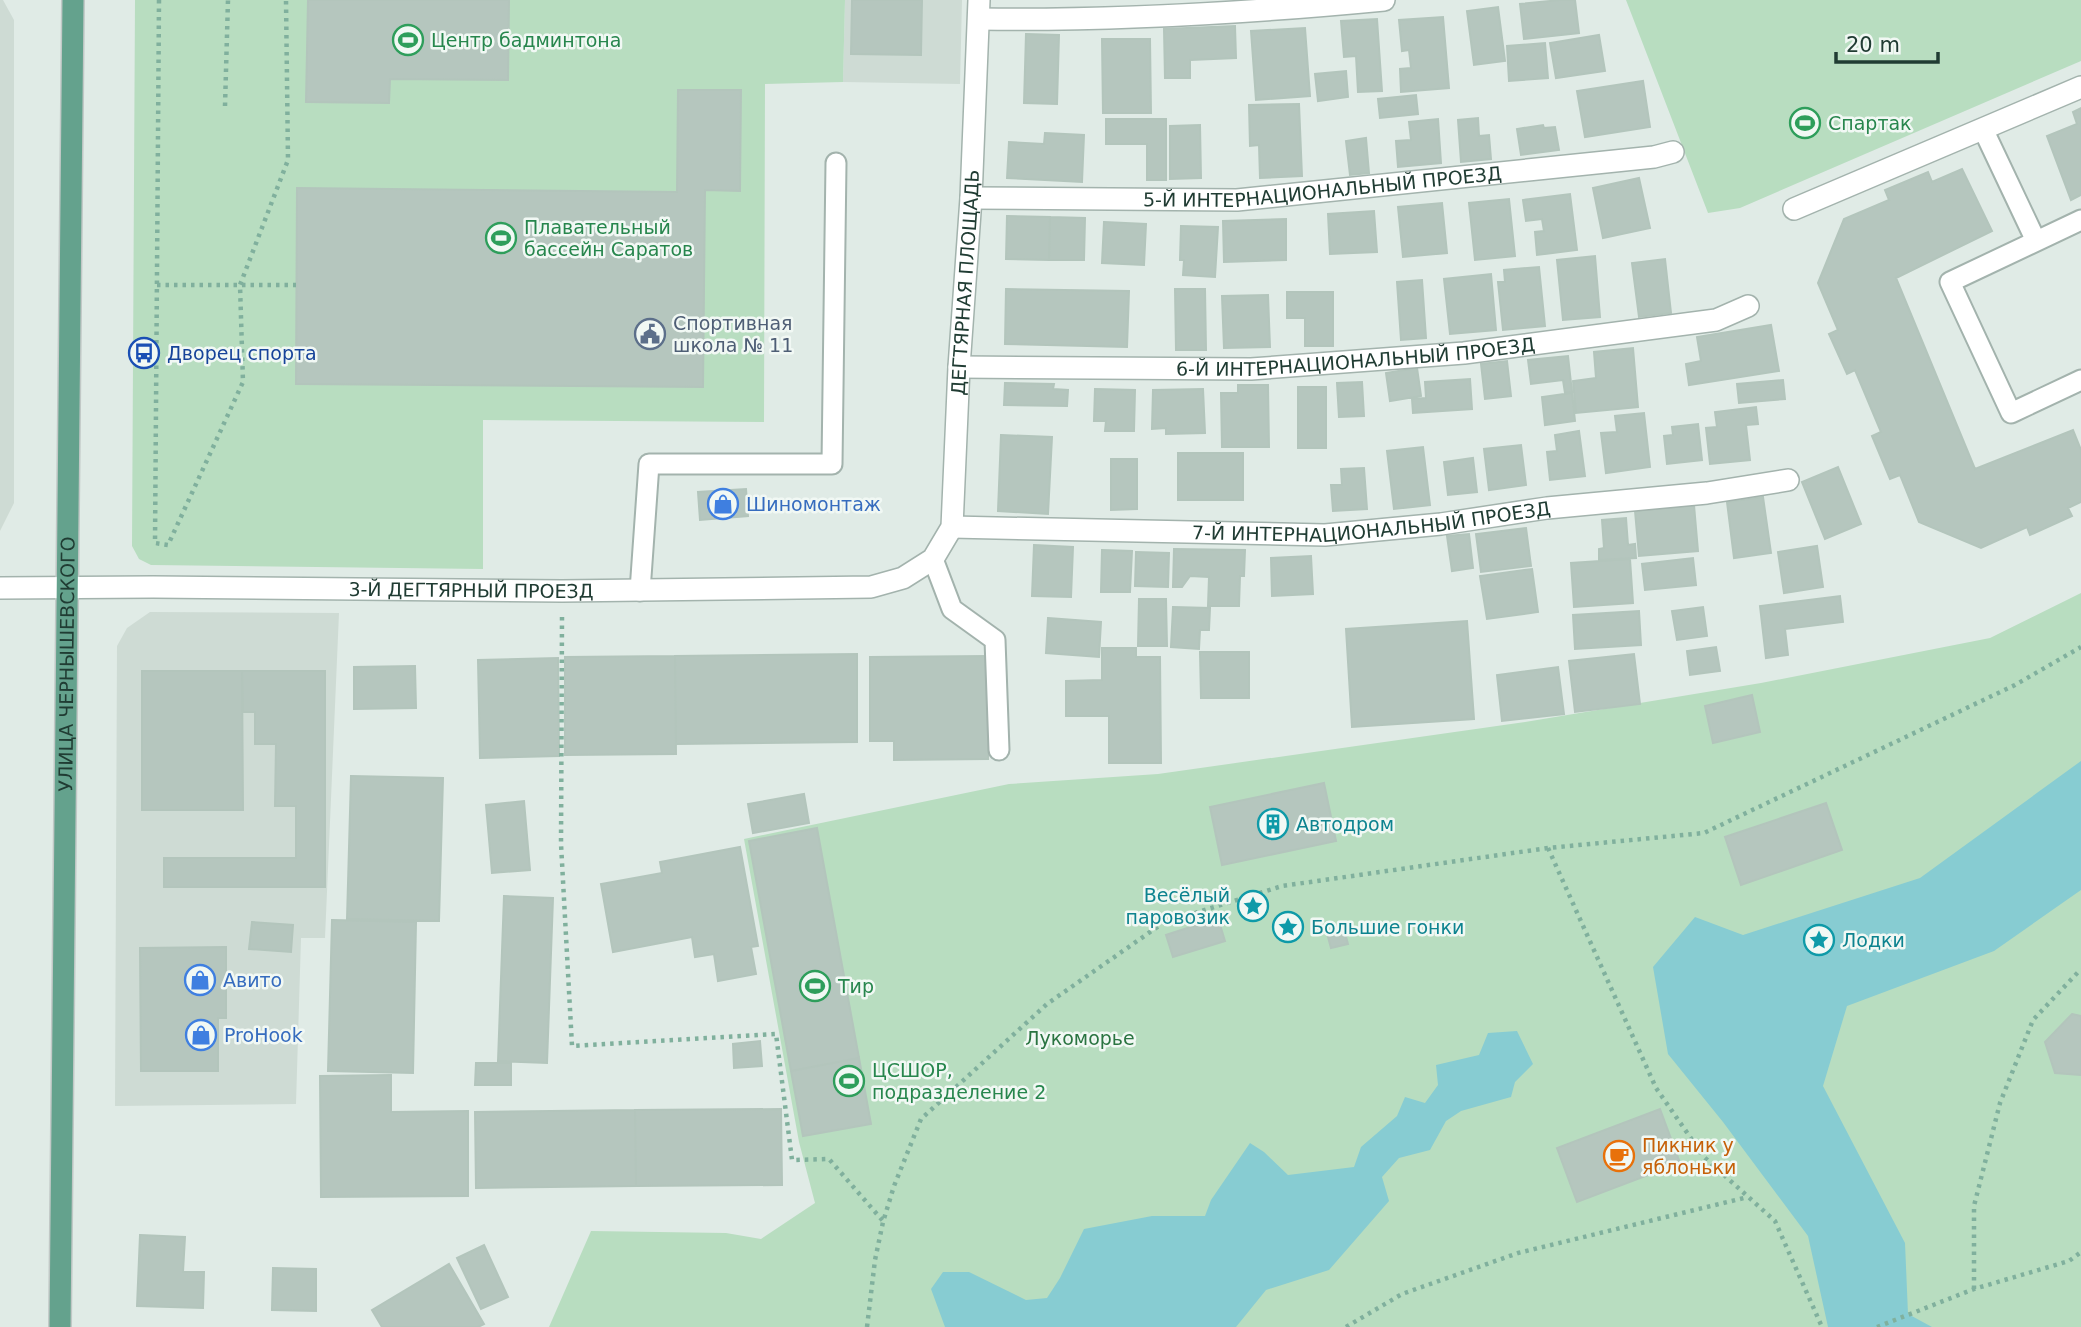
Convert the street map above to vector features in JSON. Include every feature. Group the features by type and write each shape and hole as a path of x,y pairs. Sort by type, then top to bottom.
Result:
{"main road":[{"name":"УЛИЦА ЧЕРНЫШЕВСКОГО","path":"60,1327 73,0"}],"street":[{"path":"979,9 1141,18 1233,7 1384,0"},
{"name":"ДЕГТЯРНАЯ ПЛОЩАДЬ","path":"933,559 952,527 979,9"},
{"path":"1794,209 2081,87"},
{"name":"5-Й ИНТЕРНАЦИОНАЛЬНЫЙ ПРОЕЗД","path":"971,198 1237,200 1654,157 1673,152"},
{"name":"6-Й ИНТЕРНАЦИОНАЛЬНЫЙ ПРОЕЗД","path":"960,367 1251,369 1437,355 1716,320 1748,306"},
{"name":"7-Й ИНТЕРНАЦИОНАЛЬНЫЙ ПРОЕЗД","path":"952,527 1325,535 1441,524 1547,508 1707,493 1788,480"},
{"name":"3-Й ДЕГТЯРНЫЙ ПРОЕЗД","path":"0,589 66,587 640,591 871,587 903,578 933,559"}],"lane":[{"path":"1983,129 2036,242"},
{"path":"640,591 649,464 832,464 836,163"},
{"path":"2081,220 1950,282 2011,413 2081,380"},
{"path":"933,559 952,609 996,640 999,750"}],"path":[{"path":"159,0 155,544 168,545 243,382 240,285 288,160 286,0"},
{"path":"225,106 228,0"},
{"path":"157,285 296,285"},
{"path":"562,591 561,844 572,1046 776,1034 792,1160 829,1160 883,1222"},
{"path":"867,1327 875,1260 883,1222 894,1186 921,1119 1046,1004 1163,923 1282,886 1548,848 1704,832 2015,685 2081,647"},
{"path":"1548,848 1656,1088 1704,1157 1775,1221 1822,1327"},
{"path":"1974,1289 1974,1206 2000,1103 2033,1020 2081,970"},
{"path":"1346,1327 1402,1294 1518,1253 1749,1197"},
{"path":"1877,1327 1974,1289 2069,1261 2081,1252"}],"shaded area":[{"path":"0,0 3,0 14,20 14,503 0,531"},
{"path":"845,0 962,0 960,84 843,82"},
{"path":"150,612 339,613 325,938 301,938 296,1104 115,1106 117,646 127,628"}],"green space":[{"path":"135,0 845,0 843,82 765,84 764,422 483,420 483,569 151,565 139,559 132,546"},
{"name":"Спартак","path":"1626,0 2081,0 2081,61 1740,208 1708,213"},
{"name":"Лукоморье","path":"2081,593 2081,1327 549,1327 591,1231 726,1233 761,1239 815,1203 799,1142 744,839 1009,784 1158,774 1525,722 1761,683 1990,638"}],"water":[{"path":"2081,761 2081,890 1994,951 1847,1006 1823,1086 1905,1243 1908,1314 1932,1327 1828,1327 1808,1236 1723,1122 1668,1054 1653,967 1695,917 1743,935 1920,878"},
{"path":"1517,1031 1533,1064 1515,1082 1511,1097 1461,1111 1446,1121 1430,1150 1399,1158 1382,1177 1389,1201 1329,1270 1266,1290 1236,1327 945,1327 931,1289 943,1272 969,1272 1026,1300 1047,1298 1084,1229 1152,1216 1205,1216 1211,1200 1250,1143 1264,1152 1288,1175 1354,1167 1361,1147 1397,1116 1405,1097 1425,1103 1438,1085 1436,1065 1479,1055 1488,1033"}],"building":[{"name":"Центр бадминтона","path":"308,0 509,0 508,80 390,79 389,103 306,102"},
{"path":"852,0 922,0 921,55 851,54"},
{"path":"1575,0 1579,33 1524,39 1520,4"},
{"path":"1498,7 1505,61 1474,65 1467,11"},
{"path":"1443,17 1449,88 1401,92 1400,69 1411,68 1409,50 1402,51 1399,20"},
{"path":"1377,19 1382,91 1358,92 1356,56 1344,57 1341,21"},
{"path":"1235,26 1236,58 1190,60 1190,78 1165,78 1164,29"},
{"path":"1305,28 1310,96 1256,100 1251,31"},
{"path":"1026,34 1059,35 1057,104 1024,103"},
{"path":"1599,35 1605,71 1556,78 1550,43"},
{"path":"1102,39 1150,39 1151,113 1103,113"},
{"path":"1545,43 1548,78 1509,81 1507,46"},
{"path":"1346,71 1348,97 1318,101 1315,74"},
{"path":"1643,81 1650,127 1585,137 1577,91"},
{"name":"Плавательный бассейн Саратов","path":"678,90 741,90 740,191 705,190 703,387 296,384 297,188 677,192"},
{"path":"1416,95 1418,114 1380,118 1378,99"},
{"path":"1299,104 1302,176 1260,178 1259,145 1250,146 1249,105"},
{"path":"2081,108 2081,195 2071,200 2047,136 2077,124 2073,112"},
{"path":"1478,118 1479,136 1489,135 1491,159 1461,162 1458,120"},
{"path":"1106,119 1166,119 1166,180 1147,180 1147,144 1106,144"},
{"path":"1438,119 1441,163 1398,167 1396,141 1411,140 1409,122"},
{"path":"1200,125 1201,178 1170,179 1170,126"},
{"path":"1543,125 1544,128 1555,127 1559,150 1521,155 1517,129"},
{"path":"1045,133 1084,135 1082,182 1007,178 1009,142 1044,144"},
{"path":"1366,138 1369,173 1350,175 1346,141"},
{"path":"1962,169 1992,231 1896,278 1975,469 2073,430 2081,450 2081,502 2068,508 2072,516 2030,535 2027,527 1981,548 1919,522 1900,475 1890,479 1872,436 1881,432 1855,370 1847,374 1829,334 1838,330 1818,283 1844,219 1889,200 1885,190 1928,172 1932,182"},
{"path":"1639,178 1650,228 1603,238 1593,188"},
{"path":"1570,194 1577,250 1537,255 1535,232 1544,231 1542,219 1526,221 1523,200"},
{"path":"1509,199 1515,256 1475,260 1469,203"},
{"path":"1442,203 1447,253 1403,257 1398,207"},
{"path":"1374,211 1377,252 1330,254 1328,214"},
{"path":"1007,216 1050,217 1049,260 1006,259"},
{"path":"1050,217 1085,218 1084,260 1049,260"},
{"path":"1286,219 1286,260 1224,262 1223,221"},
{"path":"1104,222 1146,224 1144,265 1102,263"},
{"path":"1181,226 1218,227 1215,277 1183,275 1184,260 1180,260"},
{"path":"1595,256 1600,317 1563,320 1557,260"},
{"path":"1665,259 1671,313 1639,317 1632,263"},
{"path":"1539,267 1545,326 1503,330 1498,282 1505,282 1504,270"},
{"path":"1491,274 1496,330 1450,334 1444,279"},
{"path":"1422,280 1426,338 1401,340 1397,282"},
{"path":"1006,289 1129,291 1127,347 1005,344"},
{"path":"1175,289 1205,289 1206,350 1176,350"},
{"path":"1287,292 1333,292 1333,346 1305,346 1305,318 1287,318"},
{"path":"1268,295 1270,347 1224,348 1222,296"},
{"path":"1771,325 1779,371 1689,385 1686,364 1701,361 1697,337"},
{"path":"1633,348 1638,407 1576,413 1573,381 1596,378 1594,352"},
{"path":"1568,356 1572,392 1565,393 1563,380 1531,384 1528,360"},
{"path":"1507,361 1511,396 1485,399 1481,364"},
{"path":"1417,368 1421,396 1390,401 1386,373"},
{"path":"1470,379 1472,409 1413,413 1412,399 1426,398 1425,382"},
{"path":"1783,380 1785,399 1739,403 1737,384"},
{"path":"1362,382 1364,416 1339,417 1337,383"},
{"path":"1005,383 1054,384 1053,389 1068,390 1067,406 1004,405"},
{"path":"1238,385 1268,385 1269,447 1222,447 1221,393 1238,393"},
{"path":"1298,387 1326,387 1326,448 1298,448"},
{"path":"1095,389 1135,390 1134,431 1105,431 1106,421 1094,421"},
{"path":"1203,389 1205,433 1166,434 1166,428 1152,429 1153,390"},
{"path":"1572,393 1575,421 1545,425 1542,397"},
{"path":"1756,407 1758,424 1746,425 1750,460 1710,464 1706,428 1717,427 1715,412"},
{"path":"1644,413 1650,467 1606,473 1601,433 1617,432 1615,416"},
{"path":"1698,424 1702,460 1667,464 1664,436 1673,435 1672,427"},
{"path":"1579,431 1585,476 1550,480 1547,452 1557,451 1555,435"},
{"path":"1001,435 1052,437 1048,514 998,511"},
{"path":"1521,445 1526,485 1489,490 1484,449"},
{"path":"1423,447 1430,505 1394,509 1387,451"},
{"path":"1178,453 1243,453 1243,500 1178,500"},
{"path":"1473,458 1477,492 1448,495 1444,462"},
{"path":"1111,459 1137,459 1137,509 1111,510"},
{"path":"1838,467 1861,524 1825,539 1802,482"},
{"path":"1364,468 1367,509 1333,511 1331,485 1342,485 1341,469"},
{"name":"Шиномонтаж","path":"746,489 748,516 700,520 698,492"},
{"path":"1763,497 1771,553 1734,558 1727,502"},
{"path":"1694,505 1698,551 1639,556 1635,511"},
{"path":"1626,518 1628,545 1635,544 1636,558 1599,560 1599,549 1604,548 1602,520"},
{"path":"1526,528 1531,566 1481,572 1476,534"},
{"path":"1469,534 1473,568 1452,571 1447,536"},
{"path":"1034,545 1073,547 1071,597 1032,596"},
{"path":"1817,546 1823,587 1784,593 1778,552"},
{"path":"1174,549 1245,550 1244,576 1240,576 1239,606 1208,606 1209,577 1190,576 1182,587 1173,587"},
{"path":"1102,550 1132,551 1130,592 1101,592"},
{"path":"1136,552 1169,553 1168,587 1135,586"},
{"path":"1311,556 1313,594 1272,596 1271,558"},
{"path":"1693,558 1696,585 1645,590 1642,564"},
{"path":"1630,559 1633,603 1574,607 1571,563"},
{"path":"1532,569 1538,612 1487,619 1480,576"},
{"path":"1840,596 1843,622 1785,629 1788,655 1766,658 1760,606"},
{"path":"1139,599 1166,599 1167,646 1138,646"},
{"path":"1173,607 1210,608 1209,630 1200,630 1199,649 1171,647"},
{"path":"1703,607 1707,636 1677,640 1672,611"},
{"path":"1639,611 1641,645 1575,649 1573,615"},
{"path":"1048,618 1101,622 1099,657 1046,653"},
{"path":"1467,621 1474,719 1352,727 1346,629"},
{"path":"1716,647 1720,671 1690,675 1687,651"},
{"path":"1102,648 1136,648 1136,657 1160,657 1161,763 1109,763 1109,716 1066,716 1066,681 1102,680"},
{"path":"1200,652 1249,652 1249,698 1201,698"},
{"path":"857,654 857,742 676,744 675,656"},
{"path":"1634,654 1640,704 1575,712 1569,661"},
{"path":"675,656 676,754 565,755 565,657"},
{"path":"988,656 988,759 894,760 894,741 870,741 870,657"},
{"path":"558,658 559,756 480,758 478,660"},
{"path":"415,666 416,708 354,709 354,667"},
{"path":"1558,667 1564,714 1502,721 1497,675"},
{"path":"142,671 242,671 243,810 142,810"},
{"path":"242,671 325,671 325,887 164,887 164,858 296,858 296,806 275,806 276,744 255,744 255,712 243,712"},
{"path":"1752,695 1760,732 1713,743 1705,706"},
{"path":"351,776 443,778 439,921 347,919"},
{"name":"Автодром","path":"1324,783 1336,841 1222,865 1210,807"},
{"path":"804,794 809,823 753,833 748,804"},
{"path":"524,801 530,870 492,873 486,805"},
{"path":"1826,803 1842,850 1741,885 1725,837"},
{"path":"817,828 859,1058 791,1071 749,841"},
{"path":"740,847 758,946 751,947 756,974 718,981 714,954 695,957 692,937 613,952 601,884 662,873 660,862"},
{"path":"504,896 553,898 547,1063 498,1061"},
{"path":"1218,918 1225,941 1173,957 1166,935"},
{"path":"332,920 416,922 413,1073 328,1071"},
{"path":"252,922 293,925 291,952 249,949"},
{"path":"1345,933 1348,944 1331,948 1328,937"},
{"path":"226,947 226,1018 218,1018 218,1071 141,1071 140,948"},
{"path":"2072,1014 2081,1016 2081,1075 2055,1073 2045,1042"},
{"path":"760,1041 762,1066 734,1068 733,1044"},
{"path":"859,1058 871,1124 803,1136 791,1071"},
{"path":"476,1063 511,1063 511,1085 475,1085"},
{"path":"391,1075 391,1112 468,1111 468,1196 321,1197 320,1076"},
{"path":"781,1109 782,1185 636,1186 635,1110"},
{"name":"Пикник у яблоньки","path":"1660,1109 1680,1163 1577,1202 1557,1148"},
{"path":"635,1110 636,1186 476,1188 475,1112"},
{"path":"140,1235 185,1237 183,1272 204,1272 203,1308 137,1306"},
{"path":"484,1245 508,1297 481,1309 457,1258"},
{"path":"449,1264 484,1324 478,1327 382,1327 372,1310"},
{"path":"273,1268 316,1269 316,1311 272,1310"}],"place":[{"name":"Центр бадминтона","path":"408,40"},
{"name":"Спартак","path":"1805,123"},
{"name":"Плавательный бассейн Саратов","path":"501,238"},
{"name":"Спортивная школа № 11","path":"650,334"},
{"name":"Дворец спорта","path":"144,353"},
{"name":"Шиномонтаж","path":"723,504"},
{"name":"Автодром","path":"1273,824"},
{"name":"Весёлый паровозик","path":"1253,906"},
{"name":"Большие гонки","path":"1288,927"},
{"name":"Лодки","path":"1819,940"},
{"name":"Авито","path":"200,980"},
{"name":"Тир","path":"815,986"},
{"name":"ProHook","path":"201,1035"},
{"name":"ЦСШОР, подразделение 2","path":"849,1081"},
{"name":"Пикник у яблоньки","path":"1619,1156"}]}
